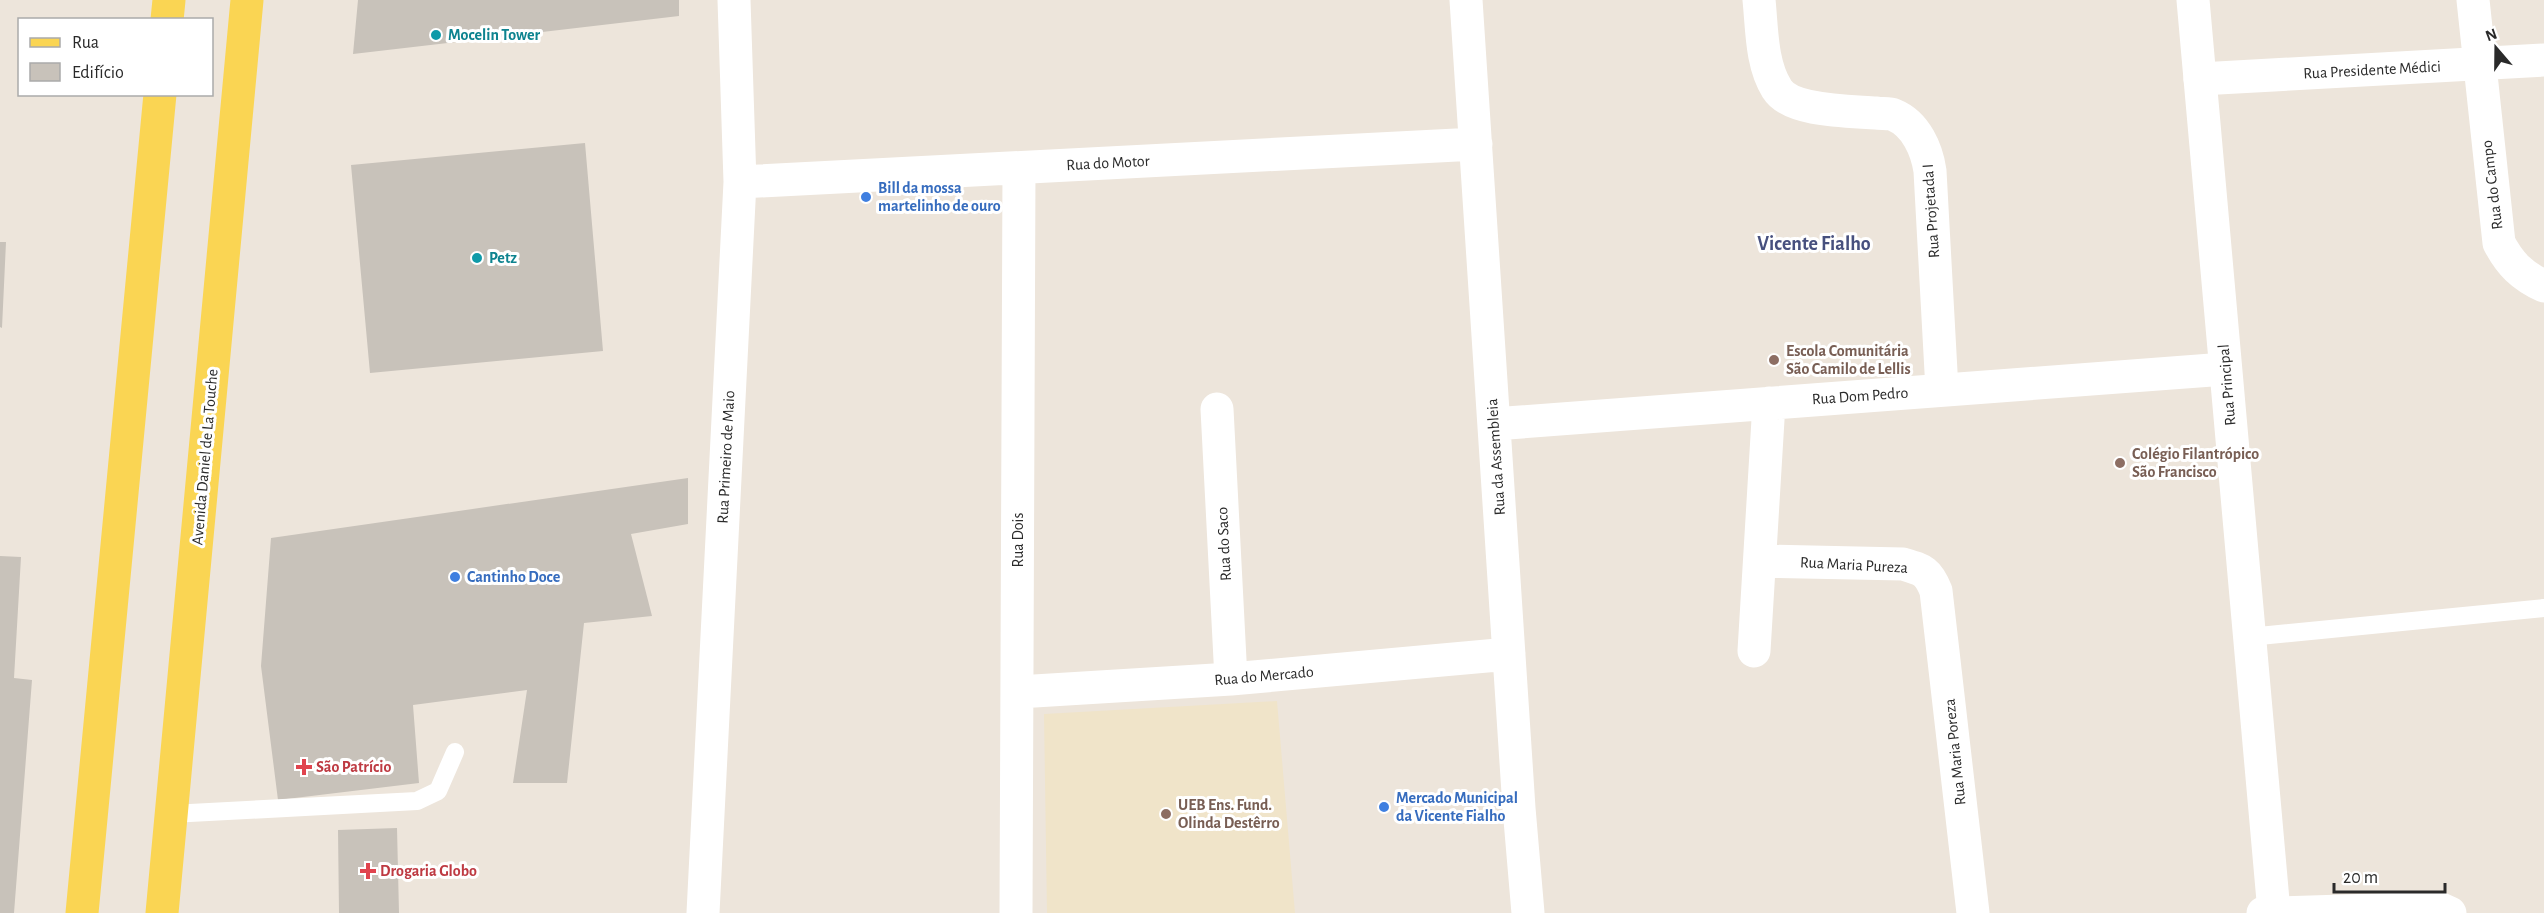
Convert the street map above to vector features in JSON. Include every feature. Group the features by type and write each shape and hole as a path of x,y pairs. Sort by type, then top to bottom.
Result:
{"main road":[{"path":"167,18 169,0"},
{"name":"Avenida Daniel de La Touche","path":"162,913 248,0"},
{"path":"82,913 160,96"}],"street":[{"name":"Rua Primeiro de Maio","path":"703,913 740,182 734,0"},
{"name":"Rua da Assembleia","path":"1466,0 1528,913"},
{"name":"Rua Projetada I","path":"1759,0 1767,69 1777,91 1791,102 1809,106 1895,115 1912,129 1921,141 1927,154 1930,171 1942,390"},
{"name":"Rua Principal","path":"2193,0 2249,637 2270,913"},
{"name":"Rua do Campo","path":"2473,0 2478,64 2499,243 2509,262 2526,278 2544,286"},
{"name":"Rua Presidente Médici","path":"2200,79 2544,60"},
{"name":"Rua do Motor","path":"740,182 1476,144"},
{"name":"Rua Dois","path":"1016,913 1019,168"},
{"name":"Rua Dom Pedro","path":"1494,424 2225,369"},
{"path":"1754,651 1770,403"},
{"name":"Rua do Saco","path":"1217,409 1231,679"},
{"name":"Rua Maria Pureza","path":"1760,561 1903,564 1920,569 1930,577 1936,591"},
{"name":"Rua Maria Poreza","path":"1936,591 1973,913"},
{"name":"Rua do Mercado","path":"1018,692 1231,679 1509,654"},
{"path":"2270,913 2439,909 2450,913"}],"lane":[{"path":"2249,637 2544,608"},
{"path":"171,814 417,801 438,790 455,752"}],"shaded area":[{"name":"UEB Ens. Fund. Olinda Destêrro","path":"1277,701 1295,913 1047,913 1044,714"}],"building":[{"name":"Mocelin Tower","path":"358,0 679,0 679,16 353,54"},
{"name":"Petz","path":"585,143 603,351 370,373 351,165"},
{"path":"0,242 6,242 2,328 0,327"},
{"path":"688,478 688,524 631,534 652,616 584,623 567,783 513,783 527,690 413,705 419,783 278,800 261,666 271,538"},
{"path":"0,556 21,557 14,678 32,680 14,913 0,913"},
{"name":"Drogaria Globo","path":"397,828 399,913 339,913 338,830"}],"place":[{"name":"Mocelin Tower","path":"436,35"},
{"name":"Bill da mossa martelinho de ouro","path":"866,197"},
{"name":"Petz","path":"477,258"},
{"name":"Escola Comunitária São Camilo de Lellis","path":"1774,360"},
{"name":"Colégio Filantrópico São Francisco","path":"2120,463"},
{"name":"Cantinho Doce","path":"455,577"},
{"name":"São Patrício","path":"304,767"},
{"name":"Mercado Municipal da Vicente Fialho","path":"1384,807"},
{"name":"UEB Ens. Fund. Olinda Destêrro","path":"1166,814"},
{"name":"Drogaria Globo","path":"368,871"}],"district":[{"name":"Vicente Fialho","path":"1814,244"}]}
